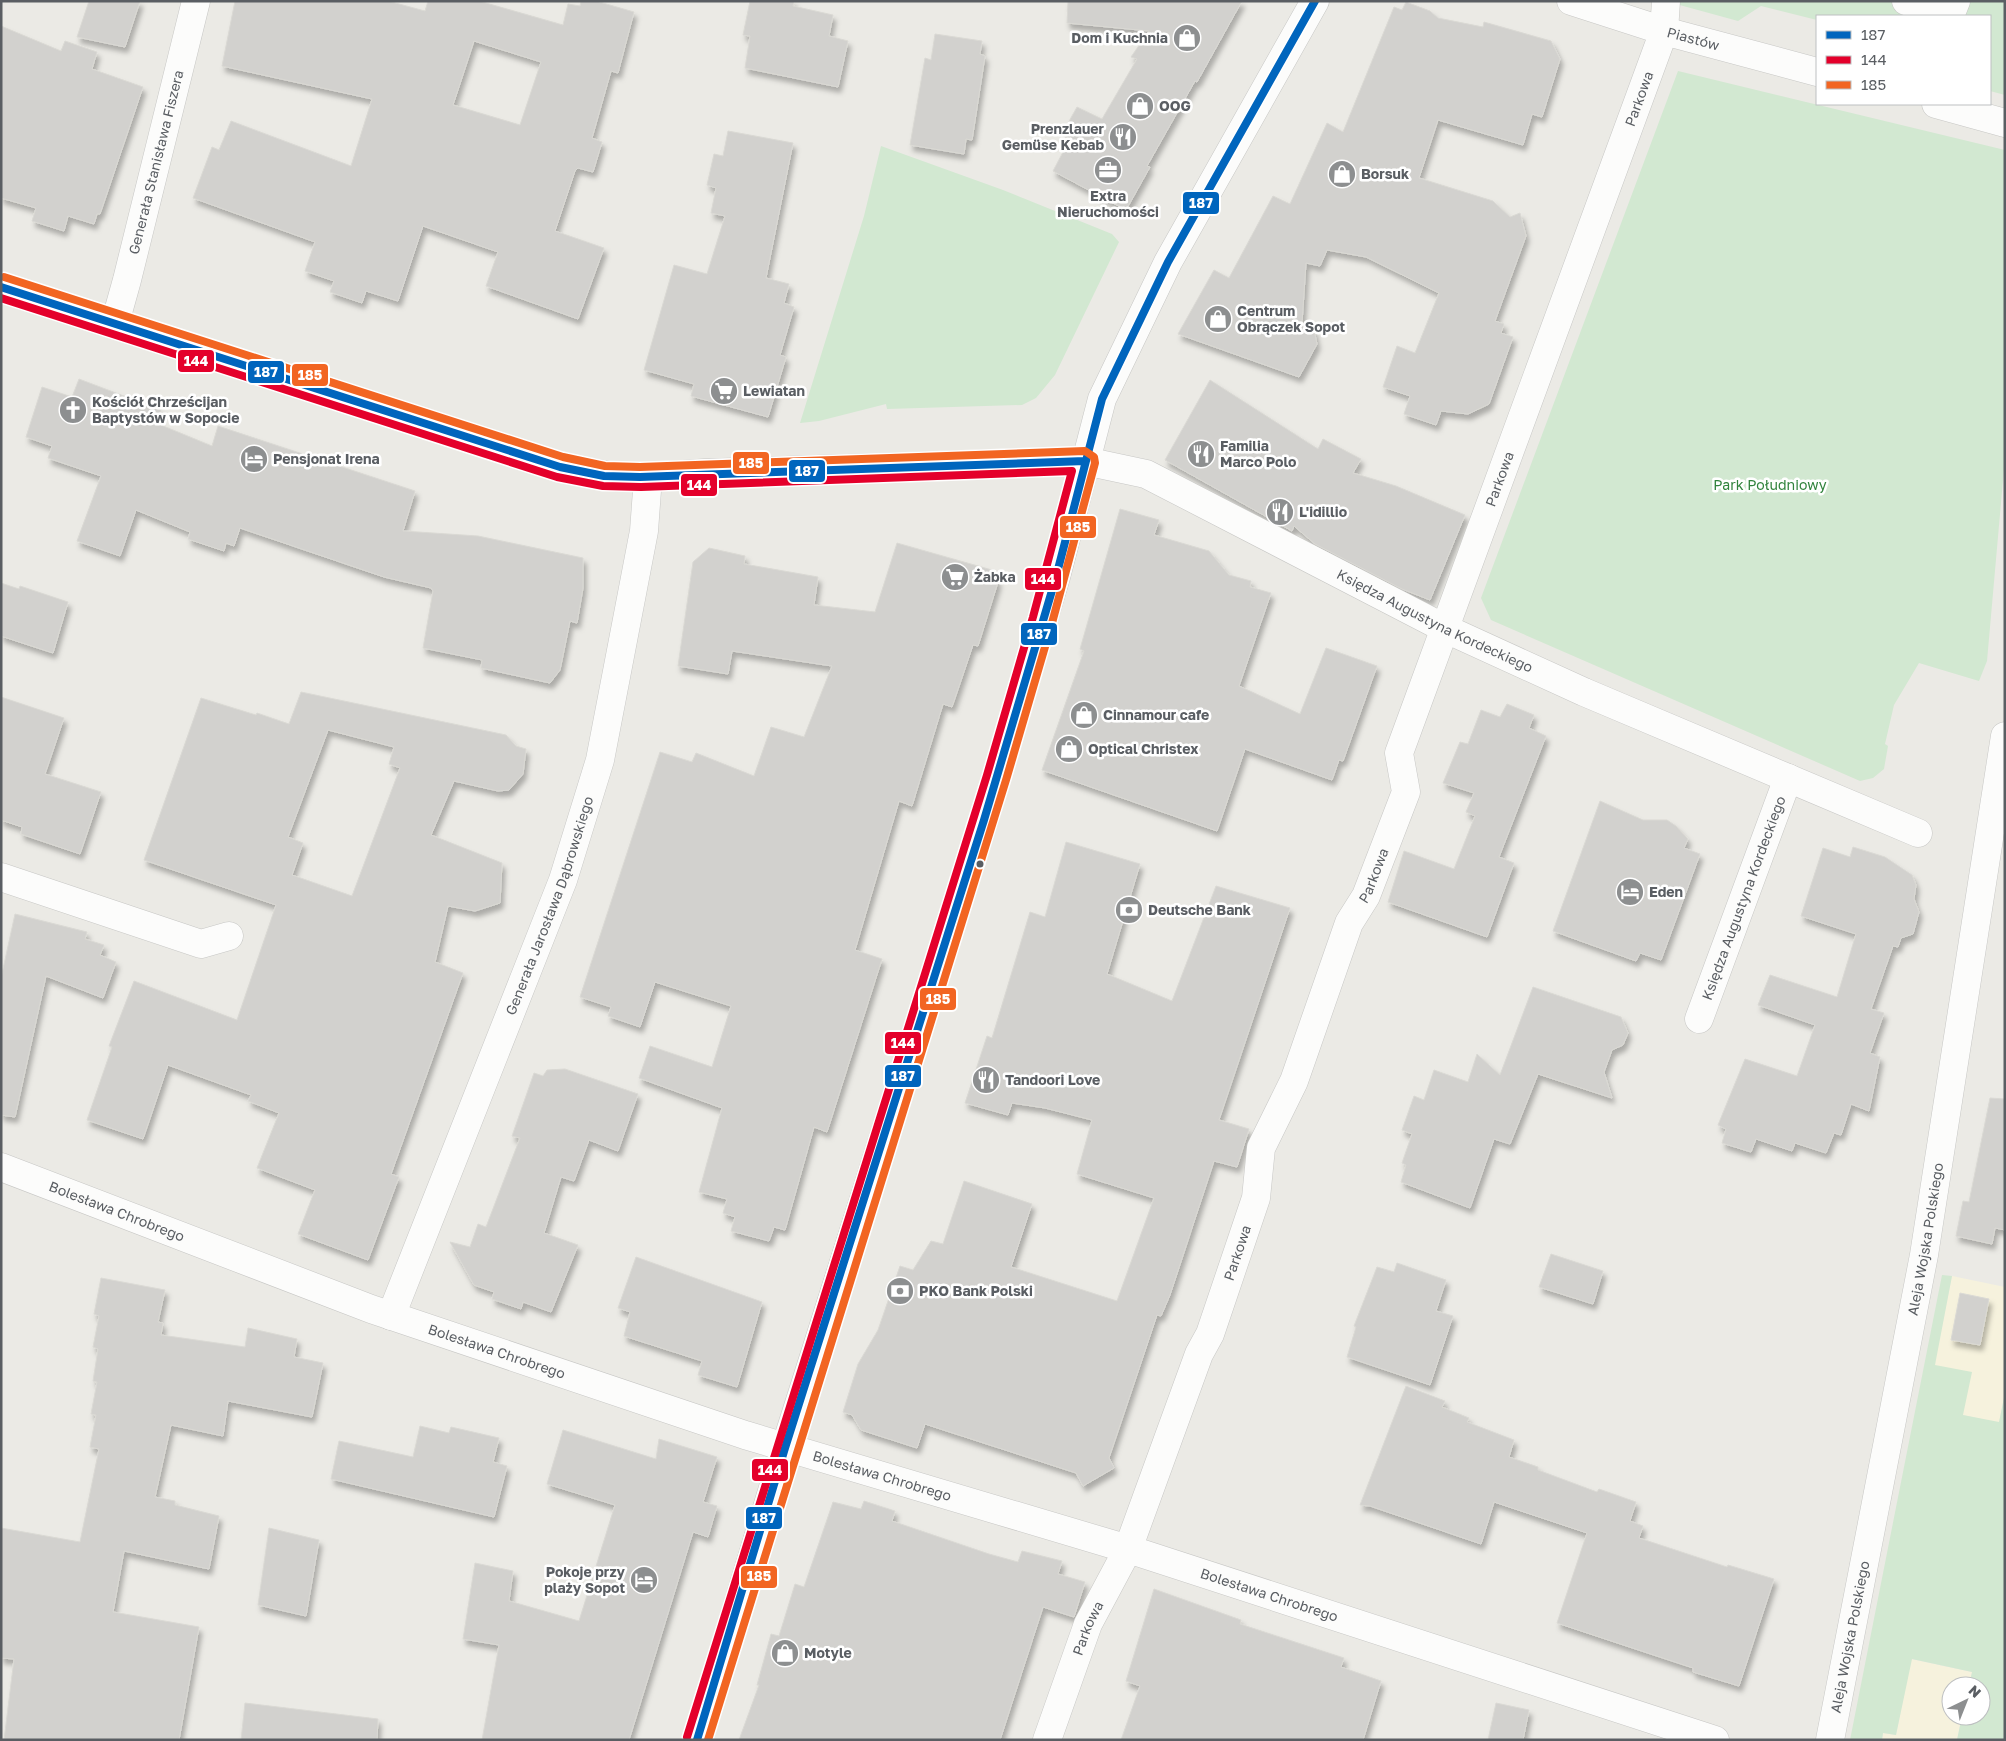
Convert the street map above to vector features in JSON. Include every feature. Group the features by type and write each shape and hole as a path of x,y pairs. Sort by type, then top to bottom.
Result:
{"street":[{"name":"Generała Stanisława Fiszera","path":"115,323 196,1"},
{"path":"698,1740 785,1448 987,810 1056,577 1102,399 1116,366 1168,262 1315,1"},
{"name":"Piastów","path":"1571,1 1664,31 1816,72"},
{"name":"Parkowa","path":"1047,1740 1088,1624 1128,1549 1196,1362 1210,1334 1256,1198 1261,1148 1294,1081 1349,923 1366,896 1406,792 1399,753 1664,31 1666,1"},
{"path":"1928,9 1956,1"},
{"path":"1942,105 2005,123"},
{"name":"Księdza Augustyna Kordeckiego","path":"1,287 560,467 617,477 1085,461 1146,474 1446,629 1584,692 1918,833"},
{"name":"Generała Jarosława Dąbrowskiego","path":"392,1316 563,880 600,760 644,531 648,477"},
{"name":"Aleja Wojska Polskiego","path":"1830,1740 1924,1255 2005,736"},
{"name":"Księdza Augustyna Kordeckiego","path":"1699,1019 1788,778"},
{"path":"1,877 201,944 229,936"},
{"name":"Bolesława Chrobrego","path":"1,1166 392,1316 785,1448 1128,1549 1715,1740"}],"shaded area":[{"path":"1952,1276 2005,1287 2005,1393 1999,1423 1963,1415 1934,1365"},
{"path":"1911,1659 1972,1672 1971,1676 1941,1676 1941,1726 1960,1726 1957,1740 1882,1740 1883,1733 1896,1735"}],"green space":[{"path":"1665,1 2005,1 2005,95 1991,91 1991,15 1816,15 1816,20 1761,6 1738,21"},
{"name":"Park Południowy","path":"1678,71 2005,150 2004,469 1987,661 1979,681 1919,663 1894,705 1885,744 1888,746 1884,769 1873,778 1860,781 1491,620 1481,598"},
{"path":"881,146 1003,190 1112,234 1119,242 1055,375 1036,398 1022,405 887,409 886,404 819,421 800,423 864,216"},
{"path":"1942,1275 1952,1276 1935,1365 1972,1372 1963,1415 1999,1422 2005,1393 2005,1740 1957,1740 1960,1726 1991,1726 1991,1676 1971,1676 1972,1672 1912,1659 1896,1735 1883,1733 1882,1740 1850,1740"}],"building":[{"path":"89,1 140,1 125,47 77,37"},
{"path":"235,1 388,1 425,11 428,1 479,1 563,25 568,4 580,6 581,1 596,1 634,12 618,73 611,71 592,138 602,142 593,172 578,168 575,171 555,231 604,248 578,319 486,286 498,252 423,226 398,301 366,291 362,303 330,292 334,281 305,271 315,242 193,198 212,147 219,150 231,121 351,166 372,99 222,66","holes":["474,41 541,62 520,125 453,105"]},
{"path":"750,1 794,1 793,6 833,15 829,36 848,41 838,87 745,68 750,36 743,35"},
{"path":"1068,1 1242,1 1147,166 1150,167 1126,210 1053,171 1071,137 1063,132 1077,107 1102,119 1137,59 1131,57 1149,31 1067,23"},
{"path":"1406,2 1430,11 1438,18 1483,27 1484,22 1551,41 1560,59 1542,117 1532,114 1523,145 1438,120 1419,178 1493,201 1510,217 1520,213 1526,236 1495,321 1504,324 1501,333 1513,337 1489,404 1468,414 1441,411 1436,425 1404,414 1410,396 1383,387 1397,346 1415,353 1439,293 1366,257 1327,250 1320,266 1306,263 1302,323 1314,330 1317,344 1299,377 1178,334 1214,270 1229,278 1273,196 1290,204 1327,123 1343,132 1394,7 1402,10"},
{"path":"1,26 61,51 65,41 97,52 92,69 143,87 100,214 97,214 94,224 68,216 64,231 32,221 36,208 1,198"},
{"path":"935,34 982,41 980,54 985,56 972,140 966,139 964,154 910,145 925,58 931,60"},
{"path":"728,131 793,143 766,278 789,284 784,303 794,307 780,355 786,357 768,417 691,396 694,384 644,370 674,265 707,274 725,216 711,213 716,188 707,185 714,154 723,156"},
{"path":"79,379 161,410 156,423 212,446 218,426 415,491 403,531 478,536 583,558 583,588 577,623 570,621 560,670 550,683 481,668 482,660 423,648 433,591 431,588 384,577 240,528 234,546 226,543 224,551 188,539 190,532 136,510 120,556 77,541 101,476 48,458 52,446 26,437 42,387 72,397"},
{"path":"1210,380 1318,449 1323,439 1361,459 1353,473 1396,486 1465,515 1430,600 1402,589 1315,544 1294,526 1292,531 1165,460"},
{"path":"1120,509 1159,520 1154,535 1209,551 1229,575 1251,581 1250,587 1271,593 1239,686 1300,714 1326,648 1377,666 1343,761 1339,760 1332,780 1245,749 1217,831 1042,770 1084,651 1080,649"},
{"path":"897,543 992,570 998,582 978,646 973,645 952,707 943,704 912,806 899,801 855,950 882,959 827,1132 814,1127 785,1230 774,1227 769,1241 731,1231 735,1217 723,1213 727,1199 699,1192 722,1108 639,1078 650,1046 712,1067 731,1006 655,982 640,1027 608,1016 611,1007 580,997 660,752 692,762 696,753 754,776 771,727 804,737 832,666 732,651 728,674 678,666 693,562 709,548 745,556 744,564 818,577 814,605 875,612"},
{"path":"1,583 19,589 20,586 68,602 53,653 1,636"},
{"path":"301,692 506,735 516,746 526,749 523,774 509,790 498,791 454,781 431,835 502,863 500,903 475,911 448,906 435,962 463,973 391,1174 399,1177 368,1260 298,1234 315,1190 257,1168 279,1113 248,1101 251,1095 168,1065 143,1139 87,1120 112,1047 109,1046 134,981 237,1020 276,905 144,860 201,698 289,724","holes":["328,730 394,747 389,764 400,768 352,896 292,875 303,843 288,837"]},
{"path":"1,697 64,718 45,774 101,792 80,854 21,834 22,827 1,820"},
{"path":"1507,704 1534,715 1529,728 1546,736 1499,857 1514,863 1487,937 1388,902 1404,851 1454,869 1475,816 1466,812 1474,793 1443,783 1460,742 1468,744 1481,710 1500,717"},
{"path":"1600,801 1643,820 1667,820 1676,826 1688,839 1684,848 1700,854 1661,960 1640,953 1636,961 1553,931"},
{"path":"1066,842 1140,864 1107,974 1172,1001 1216,886 1290,908 1219,1120 1249,1129 1237,1167 1214,1161 1170,1295 1161,1316 1157,1315 1109,1458 1114,1468 1083,1486 1076,1473 925,1424 917,1448 861,1430 852,1415 843,1412 858,1364 878,1330 900,1266 913,1270 931,1241 943,1244 964,1181 1032,1204 1011,1267 1117,1301 1154,1198 1077,1174 1092,1120 1045,1108 1012,1103 1008,1115 965,1103 987,1036 992,1038 1030,912 1045,917"},
{"path":"1853,847 1885,857 1912,875 1916,885 1914,899 1919,912 1913,934 1901,938 1898,947 1893,946 1871,1009 1884,1013 1870,1053 1880,1057 1869,1111 1851,1104 1841,1135 1834,1133 1826,1153 1795,1143 1792,1151 1756,1139 1751,1152 1722,1143 1726,1129 1718,1125 1745,1059 1797,1076 1815,1025 1758,1005 1770,975 1837,997 1856,934 1801,916 1823,848 1850,857"},
{"path":"15,914 87,932 85,939 104,945 100,955 116,962 103,998 46,976 15,1117 1,1115 1,978"},
{"path":"1533,987 1621,1017 1628,1033 1623,1045 1612,1050 1604,1072 1612,1098 1538,1074 1510,1144 1494,1139 1470,1208 1401,1182 1406,1165 1402,1163 1412,1134 1402,1130 1414,1096 1424,1100 1434,1070 1468,1082 1477,1054 1500,1075"},
{"path":"565,1069 638,1094 618,1151 589,1140 574,1181 561,1177 544,1233 578,1245 551,1312 523,1302 521,1309 492,1299 494,1292 474,1285 450,1242 470,1247 478,1224 486,1227 520,1138 512,1136 534,1073 543,1076 547,1070"},
{"path":"1990,1098 2005,1099 2005,1230 1995,1228 1992,1244 1956,1236 1963,1201 1969,1202"},
{"path":"1551,1254 1603,1271 1593,1304 1539,1287"},
{"path":"636,1257 762,1302 737,1387 698,1375 702,1361 624,1336 630,1312 618,1308"},
{"path":"1397,1263 1446,1280 1436,1311 1453,1316 1430,1385 1347,1357 1356,1327 1354,1326 1377,1267 1394,1272"},
{"path":"101,1278 165,1290 158,1322 163,1323 161,1335 245,1347 248,1328 297,1339 294,1357 323,1363 312,1417 228,1401 223,1436 171,1425 155,1497 175,1501 175,1505 219,1516 209,1569 124,1551 113,1612 199,1627 179,1740 4,1740 14,1659 1,1658 1,1528 80,1542 99,1449 90,1447 96,1415 91,1414 97,1382 93,1381 98,1349 93,1347 99,1316 94,1314"},
{"path":"1960,1293 1989,1299 1980,1345 1951,1340"},
{"path":"1406,1386 1445,1401 1442,1407 1469,1418 1467,1422 1514,1440 1509,1457 1597,1492 1599,1489 1636,1502 1630,1521 1643,1526 1639,1538 1727,1567 1728,1565 1774,1579 1739,1686 1693,1672 1693,1668 1557,1623 1587,1533 1494,1502 1481,1544 1370,1506 1360,1505"},
{"path":"420,1426 449,1433 451,1427 499,1438 493,1462 507,1466 494,1517 331,1479 339,1441 413,1457"},
{"path":"563,1430 656,1459 659,1439 717,1457 703,1502 717,1506 708,1537 693,1532 629,1740 482,1740 499,1645 463,1639 475,1563 513,1571 509,1601 579,1621 615,1505 547,1484"},
{"path":"864,1501 895,1511 892,1521 989,1554 1018,1562 1022,1551 1062,1561 1058,1574 1085,1582 1074,1617 1043,1607 1000,1740 739,1740 759,1685 757,1685 771,1634 779,1636 795,1584 804,1587 833,1502 861,1509"},
{"path":"269,1528 319,1540 306,1616 258,1605"},
{"path":"1154,1589 1241,1620 1240,1624 1344,1658 1341,1667 1381,1681 1363,1740 1121,1740 1140,1686 1126,1681"},
{"path":"245,1703 378,1719 377,1740 241,1740"},
{"path":"1496,1703 1529,1710 1523,1740 1488,1740"}],"transit line":[{"name":"187","path":"697,1740 785,1448 984,820 1056,577 1102,399 1168,262 1315,1"},
{"name":"185","path":"4,277 563,457 605,466 640,467 1085,451 1094,457 1095,463 1052,623 1006,780 708,1740"},
{"name":"187","path":"1,287 560,467 604,476 640,477 1085,461"},
{"name":"144","path":"1,298 557,477 603,486 641,487 1072,471 1033,617 987,775 687,1737"}],"place":[{"name":"Dom i Kuchnia","path":"1187,38"},
{"name":"OOG","path":"1140,106"},
{"name":"Prenzlauer Gemüse Kebab","path":"1123,137"},
{"name":"Extra Nieruchomości","path":"1108,170"},
{"name":"Borsuk","path":"1342,174"},
{"name":"Centrum Obrączek Sopot","path":"1218,319"},
{"name":"Lewiatan","path":"724,391"},
{"name":"Kościół Chrześcijan Baptystów w Sopocie","path":"73,410"},
{"name":"Familia Marco Polo","path":"1201,454"},
{"name":"Pensjonat Irena","path":"254,459"},
{"name":"L'idillio","path":"1280,512"},
{"name":"Żabka","path":"955,577"},
{"name":"Cinnamour cafe","path":"1084,715"},
{"name":"Optical Christex","path":"1069,749"},
{"name":"Eden","path":"1630,892"},
{"name":"Deutsche Bank","path":"1129,910"},
{"name":"Tandoori Love","path":"986,1080"},
{"name":"PKO Bank Polski","path":"900,1291"},
{"name":"Pokoje przy plaży Sopot","path":"644,1580"},
{"name":"Motyle","path":"785,1653"}]}
